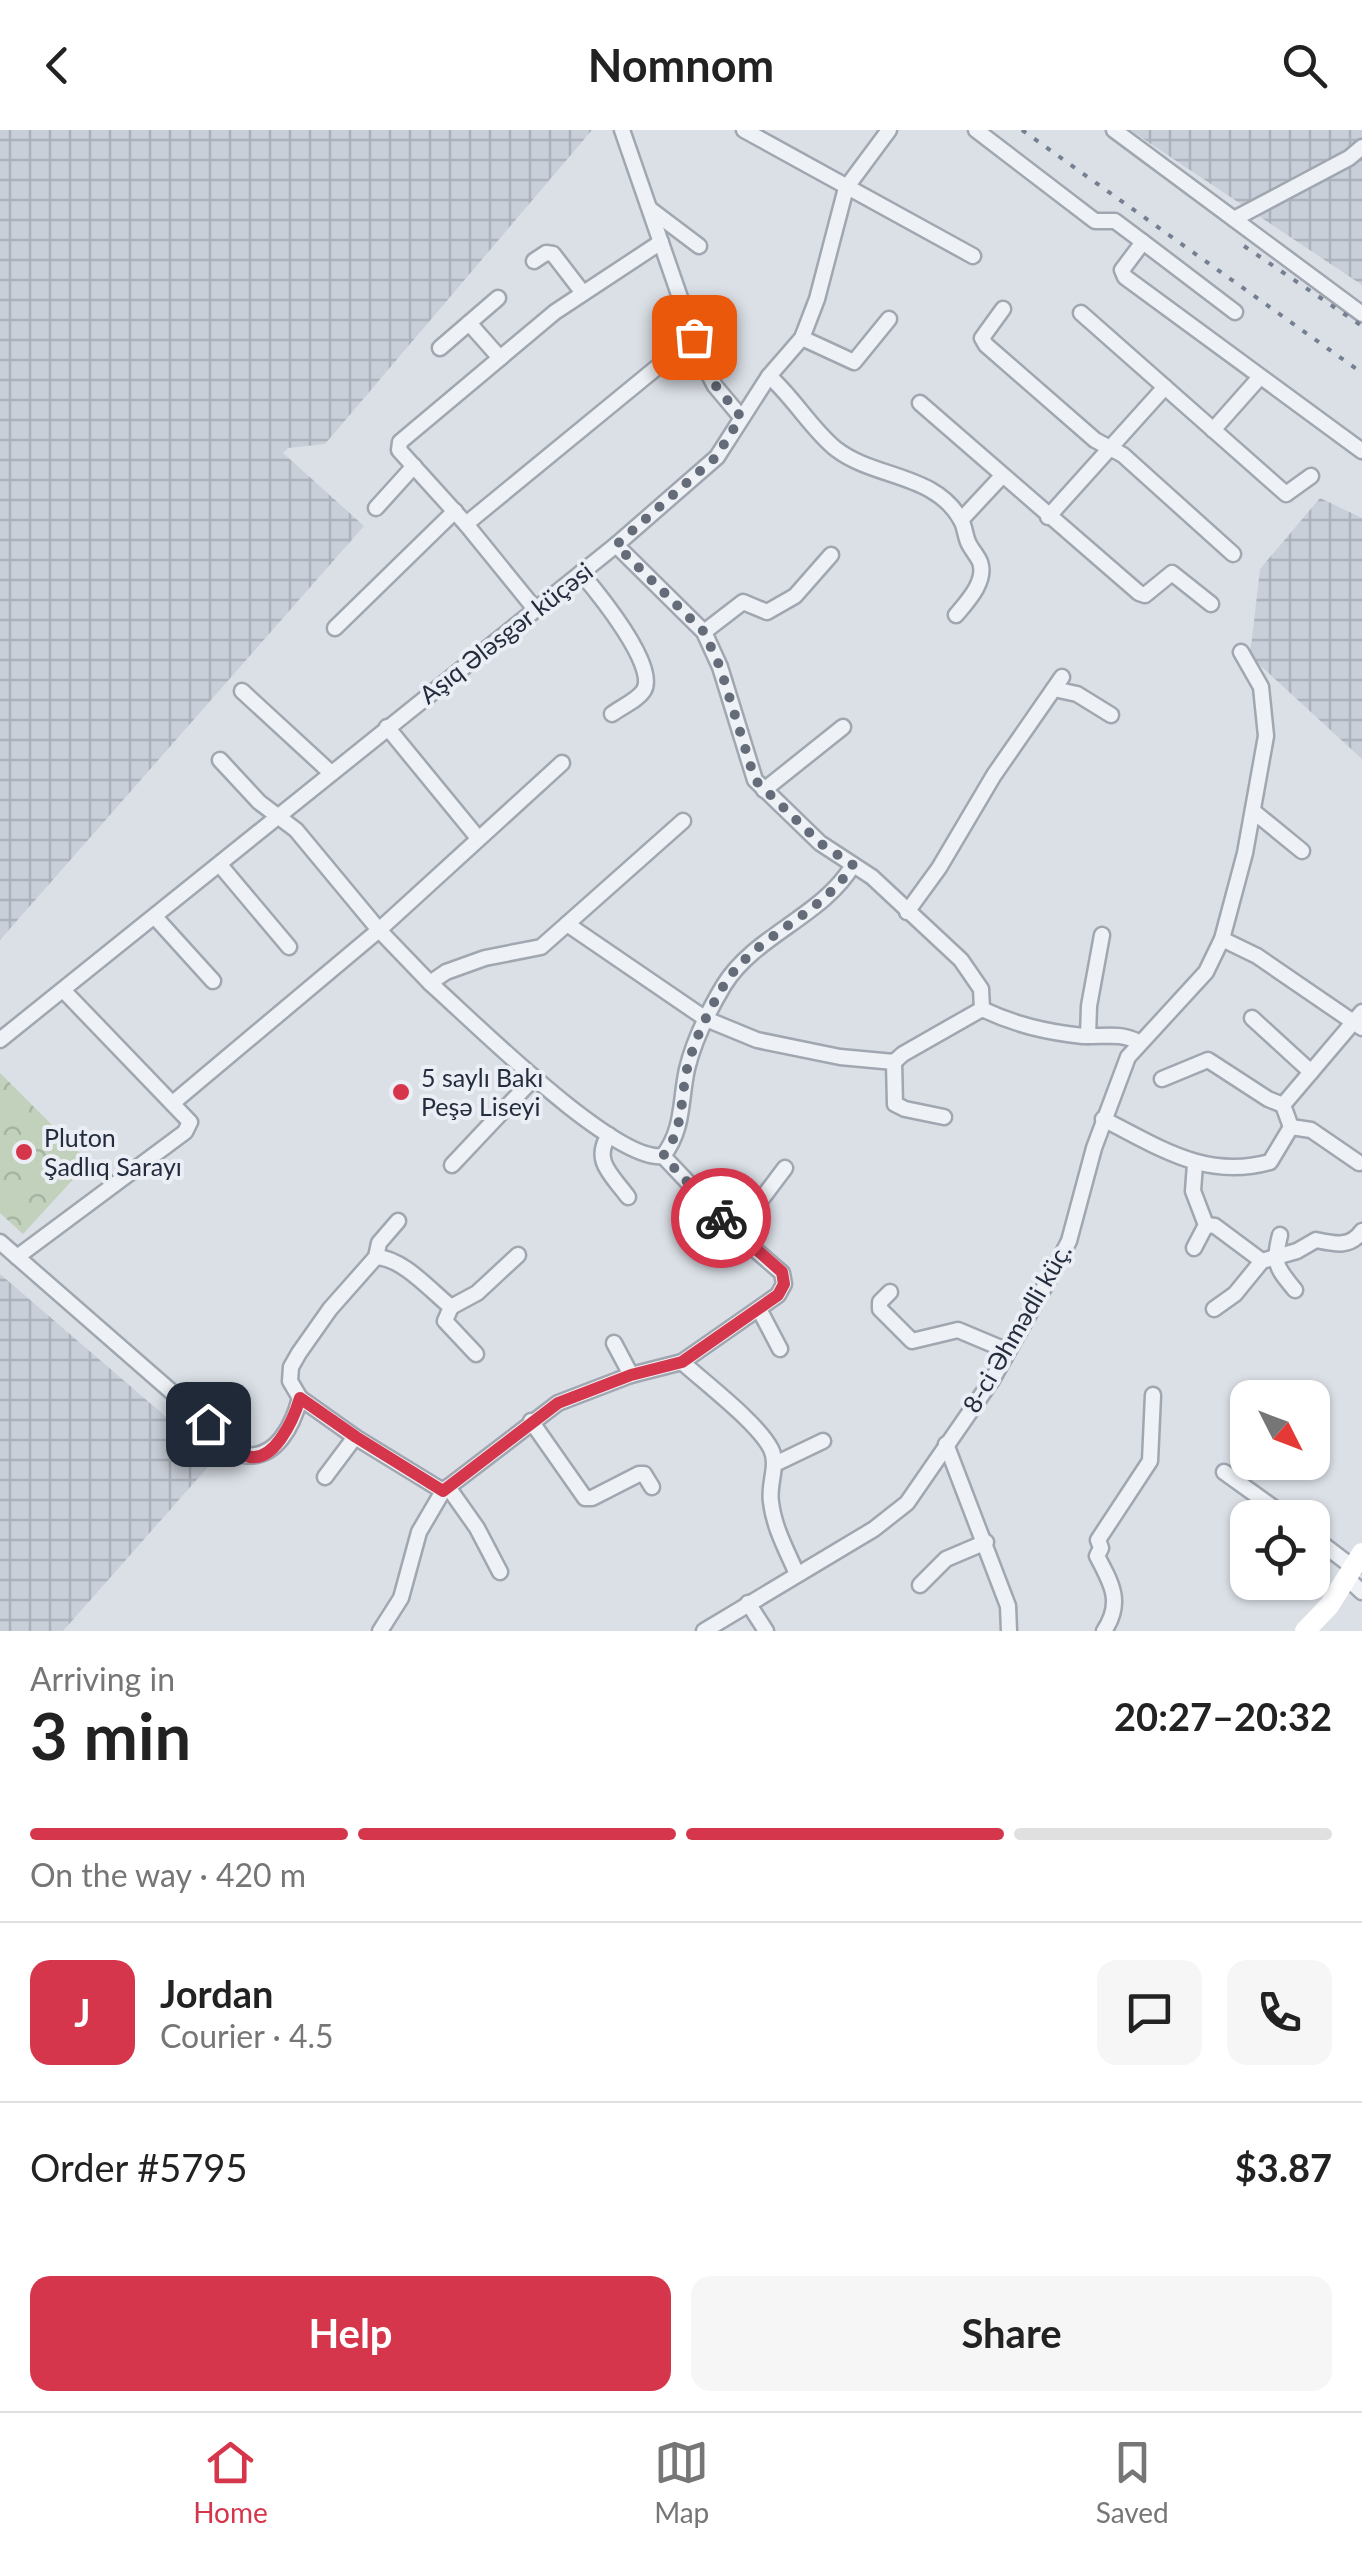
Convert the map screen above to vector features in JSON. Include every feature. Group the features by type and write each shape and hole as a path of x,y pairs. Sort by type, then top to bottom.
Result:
{"street":[{"path":"622,130 694,337 716,386 741,417"},
{"path":"744,130 973,256"},
{"name":"Aşıq Ələsgər küçəsi","path":"0,1040 616,545 716,457 768,376 802,338 818,299 846,188 889,130"},
{"path":"976,130 1095,221 1115,220 1235,312"},
{"path":"1114,130 1362,314"},
{"path":"1234,219 1362,148"},
{"path":"649,208 698,246"},
{"path":"535,609 399,450 400,442 583,293 661,242"},
{"path":"1143,242 1124,266 1125,277 1362,451"},
{"path":"534,261 546,253 552,254 583,293"},
{"path":"440,348 498,298"},
{"path":"1003,308 984,332 986,346 1095,440 1123,454 1233,554"},
{"path":"1081,313 1286,494 1311,476"},
{"path":"802,338 854,362 889,320"},
{"path":"469,323 500,358"},
{"path":"466,524 694,337"},
{"path":"768,376 789,394 835,448 926,487 961,520 968,543 982,564 972,597 956,615"},
{"path":"1213,430 1260,376"},
{"path":"1048,517 1165,388"},
{"path":"920,403 1139,594 1150,592 1172,573 1211,604"},
{"path":"376,508 414,466"},
{"path":"961,520 1002,476"},
{"path":"336,628 455,511"},
{"path":"616,545 704,632 720,667 755,780 820,843 872,877 971,971 981,989 982,1010"},
{"path":"704,632 743,602 766,612 782,606 831,555"},
{"path":"581,573 619,621 645,674 642,693 612,714"},
{"name":"8-ci Əhmədli küç.","path":"704,1631 890,1518 906,1503 1008,1351 1069,1240 1116,1082 1138,1042 1206,972 1222,939 1245,852 1266,736 1261,686 1240,652"},
{"path":"908,912 994,775 1058,683 1111,715"},
{"path":"242,691 330,772"},
{"path":"388,727 478,838"},
{"path":"764,790 843,728"},
{"path":"220,760 259,802 281,816 303,838 379,930 430,982 534,1078 610,1135 651,1158 663,1156 679,1130 693,1047 738,967 834,890 853,865"},
{"path":"174,1102 379,930 562,763"},
{"path":"1252,811 1302,851"},
{"path":"430,982 484,958 541,947 683,821"},
{"path":"220,865 289,948"},
{"path":"156,917 213,980"},
{"path":"567,924 706,1020 757,1040 894,1062 982,1010"},
{"path":"1088,1036 1089,1006 1102,936"},
{"path":"1222,939 1257,956 1359,1020 1283,1105"},
{"path":"17,1257 185,1132 190,1122 64,991"},
{"path":"982,1010 1016,1025 1088,1036 1124,1036 1138,1042"},
{"path":"1252,1018 1310,1072"},
{"path":"1103,1119 1195,1164 1225,1167 1265,1164 1274,1158 1291,1127 1283,1105 1235,1079 1214,1061 1200,1061 1162,1079"},
{"path":"894,1062 896,1104 944,1117"},
{"path":"452,1165 534,1078"},
{"path":"1291,1127 1310,1130 1359,1164"},
{"path":"610,1135 600,1148 601,1158 628,1197"},
{"path":"380,1631 400,1598 420,1532 446,1489 531,1421 577,1394 682,1362 778,1295 784,1284 782,1272 736,1233 663,1156"},
{"path":"1194,1248 1204,1235 1206,1224 1193,1192 1195,1164"},
{"path":"736,1233 785,1168"},
{"path":"398,1221 379,1242 376,1257 330,1309 299,1353 291,1367 290,1381 300,1398 356,1437 446,1489 477,1528 500,1572"},
{"path":"1206,1224 1268,1259 1295,1290"},
{"path":"1268,1259 1297,1251 1316,1240 1342,1245 1356,1239 1362,1231"},
{"path":"1214,1309 1268,1259 1280,1234"},
{"path":"0,1242 244,1455 256,1457 287,1432 300,1398"},
{"path":"476,1354 445,1321 451,1307 477,1293 518,1255"},
{"path":"376,1257 398,1265 451,1307"},
{"path":"890,1292 880,1302 880,1308 912,1341 958,1330 1008,1351"},
{"path":"759,1309 780,1349"},
{"path":"614,1343 631,1375"},
{"path":"682,1362 761,1434 772,1450 775,1464 770,1490 775,1525 797,1574"},
{"path":"1104,1631 1116,1610 1116,1598 1097,1556 1098,1540 1150,1461 1153,1395"},
{"path":"531,1421 585,1498 639,1474 644,1474 652,1486"},
{"path":"325,1477 356,1437"},
{"path":"775,1464 823,1442"},
{"path":"946,1444 1008,1606 1009,1631"},
{"path":"1224,1472 1263,1500"},
{"path":"920,1584 946,1559 986,1542"},
{"path":"1305,1631 1357,1573 1330,1551"},
{"path":"748,1603 766,1631"}],"shaded area":[{"path":"0,130 592,130 325,444 288,448 283,453 364,526 0,940"},
{"path":"1130,130 1362,130 1362,285"},
{"path":"1320,498 1362,518 1362,759 1250,656 1260,569"},
{"path":"0,1274 215,1459 63,1631 0,1631"}],"green space":[{"path":"0,1073 89,1162 23,1234 0,1213"}],"railway":[{"path":"1022,130 1362,373"},
{"path":"1244,246 1362,326"}],"way so far":[{"path":"694,337 716,386 741,417 716,457 616,545 704,632 720,667 755,780 820,843 853,865 834,890 738,967 693,1047 679,1130 663,1156 721,1218"}],"place":[{"name":"5 saylı Bakı Peşə Liseyi","path":"401,1092"},
{"name":"Pluton Şadlıq Sarayı","path":"24,1152"}],"route":[{"path":"208,1424 244,1455 256,1457 287,1432 300,1398 443,1491 558,1403 631,1375 682,1362 778,1295 784,1284 782,1272 721,1218"}]}
